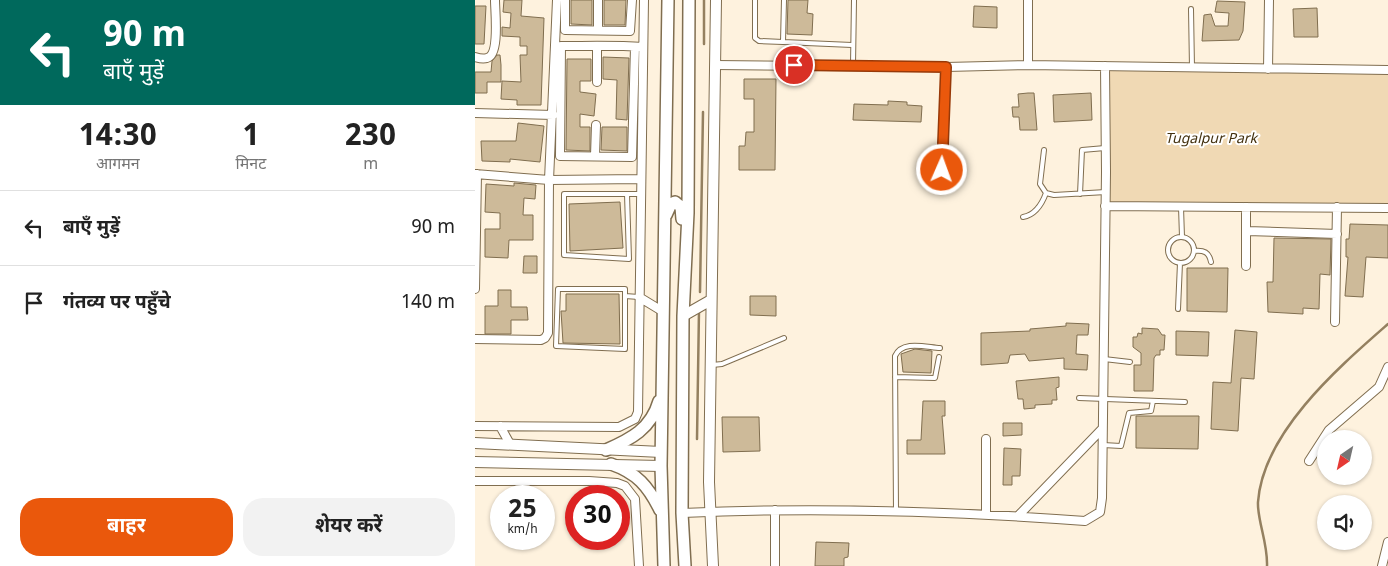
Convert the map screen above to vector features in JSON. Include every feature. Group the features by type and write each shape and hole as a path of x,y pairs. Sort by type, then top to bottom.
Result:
{"main road":[{"path":"664,566 661,392 668,0"},
{"path":"685,566 682,513 683,316 687,235 689,0"},
{"path":"665,218 671,204 675,202 680,204 683,228 687,235"},
{"path":"606,450 641,432 656,410 661,392"},
{"path":"611,464 624,468 645,484 662,514"}],"street":[{"path":"475,57 487,59 493,55 495,47 495,0"},
{"path":"475,339 541,340 545,338 547,333 549,180 557,0"},
{"path":"565,0 565,30 631,31 631,0"},
{"path":"598,0 598,30"},
{"path":"632,157 644,0"},
{"path":"713,566 710,512 710,366 716,0"},
{"path":"1028,65 1029,0"},
{"path":"1268,69 1269,0"},
{"path":"639,47 561,46 560,156 641,158"},
{"path":"597,46 597,82"},
{"path":"475,426 619,427 635,419 638,412 641,194 639,47"},
{"path":"715,65 946,67 1028,65 1388,70"},
{"path":"682,513 775,510 896,511 1085,521 1100,512 1102,498 1101,445 1106,192 1105,66"},
{"path":"941,187 946,67"},
{"path":"475,113 553,115"},
{"path":"595,156 596,125"},
{"path":"475,288 476,174 549,180 640,179"},
{"path":"1105,206 1388,208"},
{"path":"1246,207 1246,266"},
{"path":"1335,322 1337,208"},
{"path":"1247,231 1337,234"},
{"path":"639,296 662,311"},
{"path":"683,316 711,300"},
{"path":"1309,461 1329,430 1379,386 1388,367"},
{"path":"500,426 510,444"},
{"path":"1018,516 1102,428"},
{"path":"986,440 986,515"},
{"path":"475,443 661,452"},
{"path":"475,462 661,466"},
{"path":"475,481 598,481 625,486 635,499 639,566"},
{"path":"775,510 775,566"},
{"path":"1381,566 1388,542"}],"lane":[{"path":"755,0 755,38 759,41 852,45"},
{"path":"783,0 783,42"},
{"path":"853,66 854,0"},
{"path":"1191,9 1192,68"},
{"path":"1080,194 1082,150 1106,148"},
{"path":"1023,217 1033,213 1043,201 1045,193 1040,184 1045,150"},
{"path":"1045,193 1054,195 1106,192"},
{"path":"627,194 629,259 564,255 564,194 627,194 641,194"},
{"path":"1181,207 1182,237"},
{"path":"1182,237 1191,241 1194,251 1189,260 1180,263 1171,258 1168,249 1172,240 1182,237"},
{"path":"1194,251 1203,250 1210,257 1211,262"},
{"path":"1179,309 1180,263"},
{"path":"557,288 625,289 625,296 625,349 556,346 557,288"},
{"path":"625,296 639,296"},
{"path":"710,366 722,364 784,338"},
{"path":"896,511 895,356 898,349 903,346 940,348"},
{"path":"895,377 935,378 939,357"},
{"path":"1103,359 1130,362"},
{"path":"1079,398 1185,402"},
{"path":"1101,445 1121,446 1129,412 1151,411 1153,401"}],"green space":[{"name":"Tugalpur Park","path":"1105,66 1388,70 1388,208 1105,206"}],"building":[{"path":"504,0 522,0 521,16 544,18 541,105 517,105 517,100 501,99 502,81 521,82 520,55 527,55 527,46 520,46 520,37 502,36 502,27 510,28 511,13 503,12"},
{"path":"571,0 592,0 592,25 571,24"},
{"path":"604,0 626,0 625,25 604,25"},
{"path":"788,0 808,0 807,13 813,14 812,35 787,34"},
{"path":"1217,1 1245,2 1243,31 1239,40 1202,41 1204,15 1211,14 1215,26 1228,26 1229,13 1215,12"},
{"path":"475,6 486,6 484,44 475,44"},
{"path":"974,6 997,7 997,28 973,27"},
{"path":"1317,8 1318,37 1294,37 1293,9"},
{"path":"497,55 500,55 501,82 487,82 487,93 475,93 475,72 491,72 492,61"},
{"path":"603,57 629,58 627,120 616,119 617,80 603,79"},
{"path":"567,59 591,59 591,81 580,81 580,92 596,94 594,116 580,114 580,127 590,127 590,151 566,150"},
{"path":"744,79 776,79 775,170 739,170 739,146 745,146 746,132 754,132 754,99 744,99"},
{"path":"1034,93 1037,130 1020,130 1019,117 1013,117 1012,107 1019,107 1018,94"},
{"path":"1091,93 1092,120 1054,122 1053,95"},
{"path":"888,101 907,102 907,105 922,106 921,122 853,120 854,104 888,105"},
{"path":"518,123 544,126 540,162 510,159 510,162 482,161 481,141 516,141"},
{"path":"602,127 627,127 627,151 601,150"},
{"path":"514,183 536,185 535,199 524,198 523,215 533,215 533,240 509,240 508,258 485,257 485,229 500,229 500,213 485,212 486,184 514,186"},
{"path":"620,202 623,248 570,251 569,204"},
{"path":"1350,224 1388,225 1388,258 1366,257 1363,297 1345,296 1348,257 1346,257 1346,239 1349,239"},
{"path":"1274,238 1331,239 1330,275 1320,274 1319,309 1303,308 1303,314 1268,312 1267,282 1273,282"},
{"path":"524,256 537,256 537,273 523,273"},
{"path":"1187,268 1228,268 1227,312 1187,311"},
{"path":"498,290 511,290 511,307 527,307 528,320 511,320 511,334 485,334 485,306 498,306"},
{"path":"566,294 619,294 620,344 563,343 561,311 566,311"},
{"path":"750,296 776,296 776,316 750,315"},
{"path":"1066,323 1089,324 1088,335 1077,335 1076,354 1088,355 1087,370 1064,369 1064,358 1029,361 1025,354 1010,355 1008,363 981,365 981,333 1030,331 1030,329 1066,326"},
{"path":"1142,328 1158,329 1162,335 1165,335 1164,350 1160,350 1160,355 1156,355 1154,358 1153,391 1134,391 1134,365 1141,365 1141,353 1133,347 1133,337 1137,337 1138,333 1142,334"},
{"path":"1235,330 1257,332 1254,379 1241,378 1238,431 1211,429 1213,382 1231,383"},
{"path":"1176,331 1209,332 1208,356 1176,355"},
{"path":"915,349 932,351 931,373 903,372 901,354"},
{"path":"1059,377 1059,387 1056,388 1057,400 1052,400 1052,404 1035,405 1035,408 1024,409 1023,399 1018,399 1016,381"},
{"path":"923,401 945,401 945,416 942,416 945,454 907,454 907,440 921,440"},
{"path":"1136,416 1199,416 1198,449 1136,448"},
{"path":"722,417 759,417 760,451 723,452"},
{"path":"1003,423 1022,423 1022,435 1003,436"},
{"path":"1004,448 1021,449 1020,476 1012,476 1012,485 1003,485"},
{"path":"816,542 849,543 848,557 844,558 844,566 815,566"}],"waterway":[{"path":"704,0 704,44"},
{"path":"700,292 703,112"},
{"path":"697,439 699,310"},
{"path":"1267,566 1258,502 1263,476 1274,451 1288,426 1307,403 1348,360 1388,324"}],"route":[{"path":"794,65 946,67 942,170"}]}
